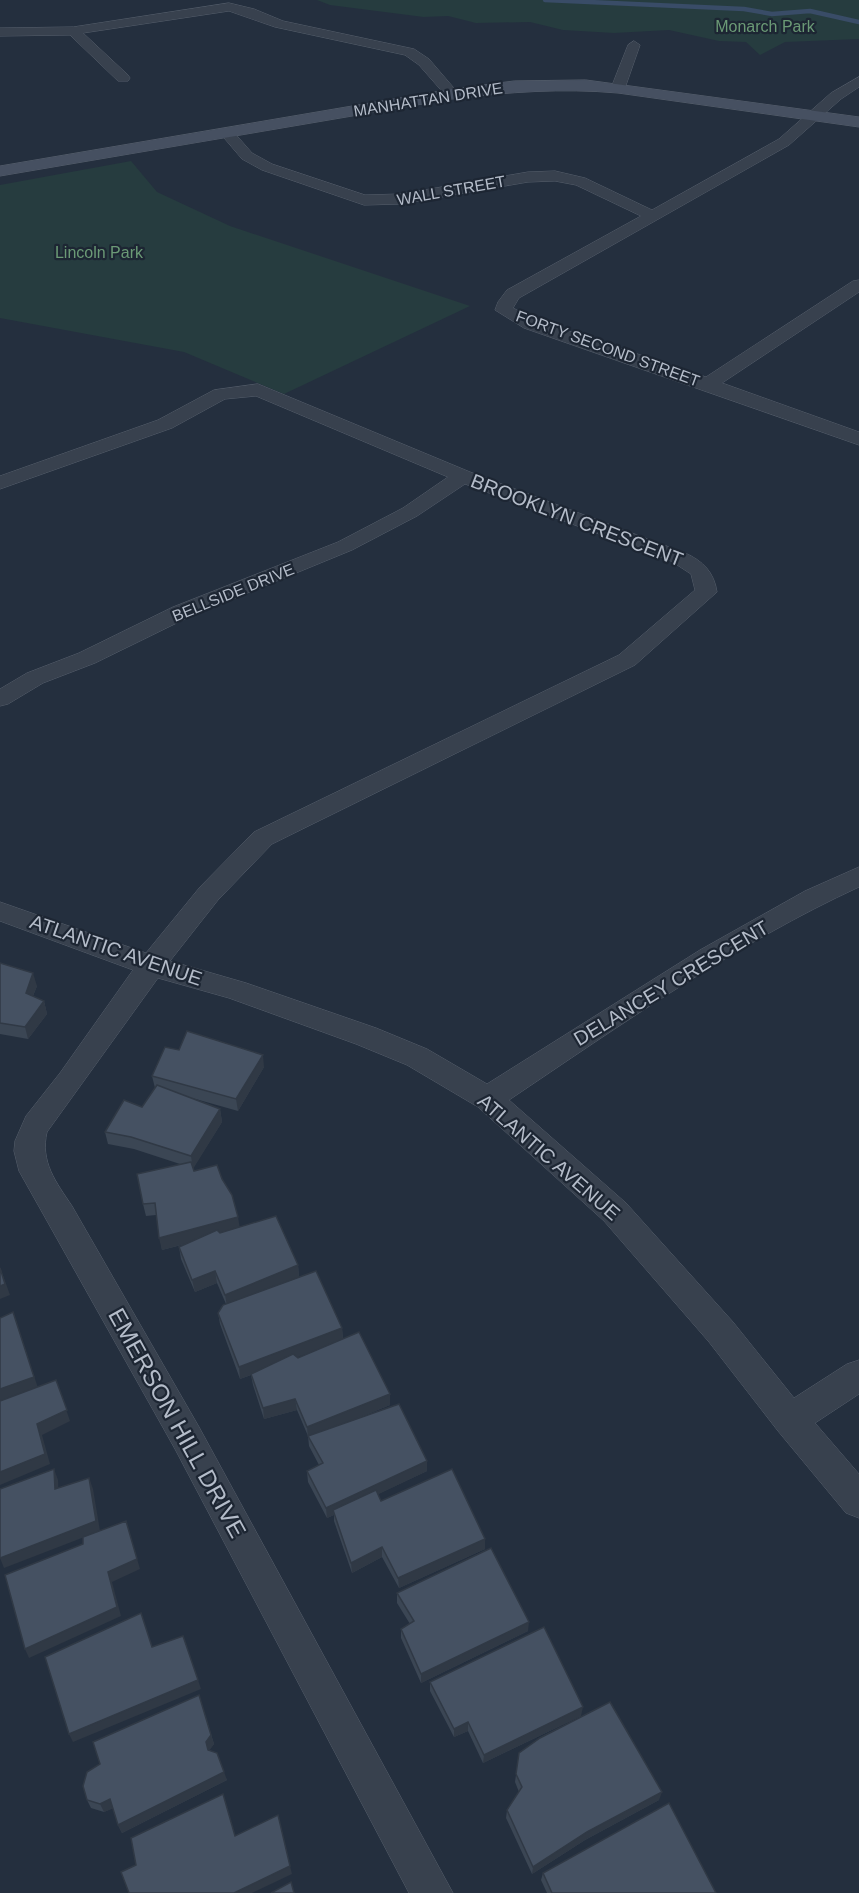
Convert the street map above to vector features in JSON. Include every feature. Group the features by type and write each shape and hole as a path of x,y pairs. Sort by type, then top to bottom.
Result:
{"street":[{"path":"0,32 73,31 213,8 238,8 279,24 409,52 424,62 452,94"},
{"path":"73,31 123,78"},
{"path":"618,88 634,45"},
{"name":"FORTY SECOND STREET","path":"859,81 836,96 784,142 651,214 513,294 506,302 504,310 530,324 708,384 859,439"},
{"name":"MANHATTAN DRIVE","path":"0,171 452,94 514,86 557,84 618,88 859,122"},
{"name":"WALL STREET","path":"226,132 247,156 267,167 364,200 400,199 528,177 555,176 580,182 651,214"},
{"path":"708,384 859,285"},
{"name":"BROOKLYN CRESCENT","path":"0,483 165,424 221,394 258,390 463,476 693,564 705,577 706,592 627,660 527,706 263,838 230,867 152,966"},
{"name":"BELLSIDE DRIVE","path":"0,699 35,678 87,658 181,612 345,546 410,512 463,476"},
{"name":"DELANCEY CRESCENT","path":"489,1099 678,975 825,891 859,876"},
{"name":"ATLANTIC AVENUE","path":"0,911 152,966 236,990 366,1036 417,1057 489,1099 615,1212 721,1332 790,1420 859,1501"},
{"name":"EMERSON HILL DRIVE","path":"152,966 66,1088 38,1120 30,1141 31,1162 187,1438 278,1611 432,1893"},
{"path":"790,1420 859,1375"}],"green space":[{"name":"Monarch Park","path":"317,0 859,0 859,39 785,42 760,55 746,42 719,41 669,30 614,33 563,30 530,22 476,23 448,16 424,17 330,5"},
{"name":"Lincoln Park","path":"131,161 157,192 230,226 470,306 284,394 184,352 0,318 0,185"}],"building":[{"path":"0,963 33,973 26,993 44,1001 25,1027 0,1023"},
{"path":"187,1031 263,1055 236,1099 152,1076 165,1047 179,1050"},
{"path":"157,1085 220,1109 191,1156 131,1137 105,1132 124,1100 142,1107"},
{"path":"191,1162 194,1171 217,1165 232,1195 238,1217 159,1238 155,1203 143,1204 137,1174"},
{"path":"276,1216 298,1265 225,1295 215,1271 192,1280 179,1247 217,1230 220,1233"},
{"path":"0,1268 5,1284 0,1286"},
{"path":"316,1271 342,1328 239,1367 218,1313 223,1305"},
{"path":"13,1312 34,1377 0,1389 0,1318"},
{"path":"359,1332 390,1394 307,1427 295,1399 263,1408 251,1374 293,1354 298,1358"},
{"path":"56,1380 67,1410 37,1424 45,1454 0,1472 0,1401"},
{"path":"399,1404 427,1461 326,1508 307,1471 323,1463 308,1436"},
{"path":"54,1469 55,1489 89,1478 96,1521 0,1558 0,1489"},
{"path":"452,1469 485,1539 398,1578 382,1547 351,1563 333,1510 376,1490 381,1501"},
{"path":"126,1521 137,1559 108,1572 117,1607 25,1649 5,1575 83,1544 83,1537"},
{"path":"491,1548 529,1622 421,1674 401,1629 414,1621 397,1593"},
{"path":"141,1613 152,1647 183,1636 198,1680 69,1734 45,1657"},
{"path":"544,1627 583,1707 484,1755 468,1722 454,1729 430,1682"},
{"path":"199,1695 211,1735 206,1742 208,1750 217,1753 224,1772 118,1825 110,1799 100,1804 87,1800 83,1786 87,1772 100,1764 93,1742"},
{"path":"610,1702 662,1792 587,1832 533,1867 507,1810 522,1787 516,1774 519,1753 540,1738"},
{"path":"223,1794 235,1836 278,1815 290,1866 234,1893 129,1893 121,1872 136,1865 131,1838"},
{"path":"669,1803 716,1893 552,1893 543,1873"},
{"path":"291,1882 294,1893 271,1893"}],"waterway":[{"path":"545,0 744,9 772,14 810,11 859,22"}]}
